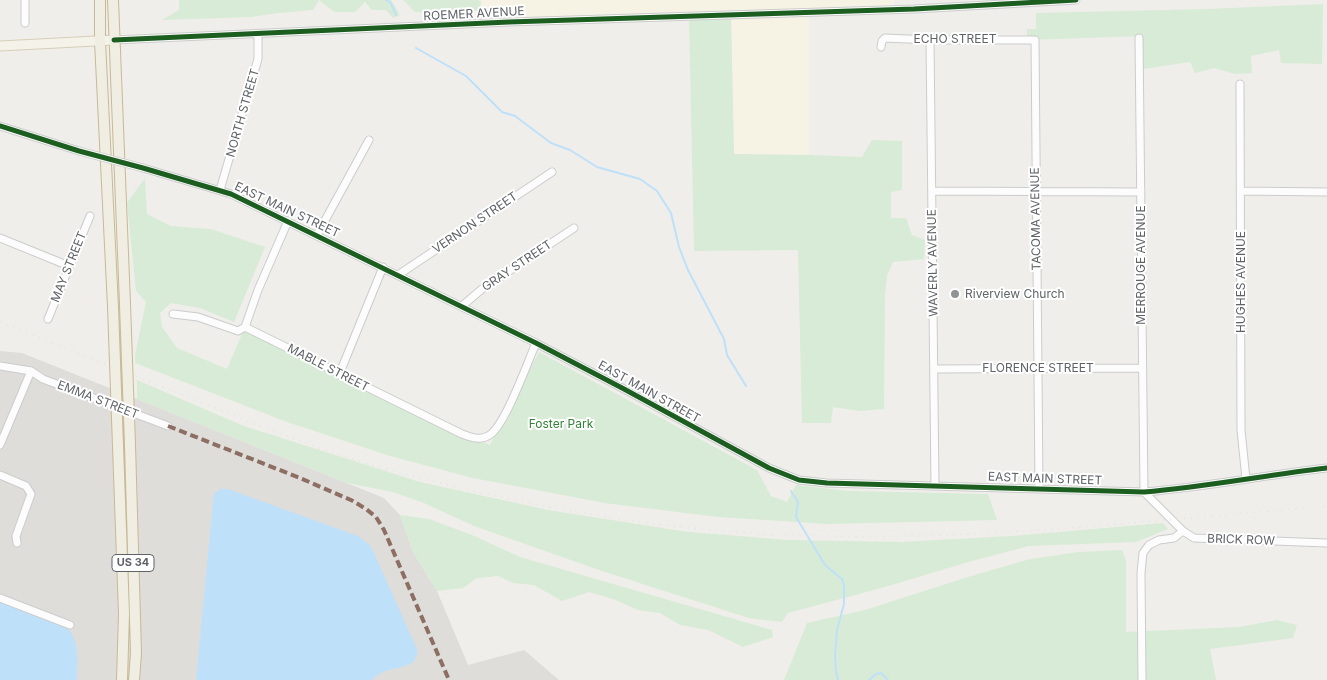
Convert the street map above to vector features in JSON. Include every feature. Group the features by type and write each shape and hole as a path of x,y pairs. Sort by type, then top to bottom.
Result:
{"highway":[{"name":"US 34","path":"100,0 100,41 113,307 124,614 122,680"},
{"name":"US 34","path":"113,0 130,445 136,653 134,680"}],"main road":[{"name":"ROEMER AVENUE","path":"0,46 114,40"}],"street":[{"path":"25,0 25,23"},
{"name":"ROEMER AVENUE","path":"114,40 509,22 914,8 1076,0"},
{"name":"NORTH STREET","path":"220,190 258,59 258,34"},
{"name":"ECHO STREET","path":"881,47 882,41 885,38 1035,40"},
{"name":"MERROUGE AVENUE","path":"1139,38 1144,492"},
{"name":"WAVERLY AVENUE","path":"930,40 936,486"},
{"name":"TACOMA AVENUE","path":"1035,40 1039,488"},
{"name":"HUGHES AVENUE","path":"1240,84 1241,430 1246,479"},
{"name":"EAST MAIN STREET","path":"0,126 79,151 220,190 462,306 624,389 769,468 799,480 1144,492 1190,488 1327,468"},
{"path":"317,235 369,140"},
{"name":"VERNON STREET","path":"398,275 552,172"},
{"path":"932,191 1141,192"},
{"path":"1241,191 1327,192"},
{"name":"MAY STREET","path":"48,319 90,216"},
{"path":"245,327 258,290 288,221"},
{"name":"GRAY STREET","path":"462,306 482,289 574,228"},
{"path":"0,238 69,266"},
{"path":"339,375 383,268"},
{"name":"MABLE STREET","path":"173,314 198,317 238,331 245,327 462,434 479,439 492,433 501,420 536,344"},
{"path":"0,366 30,370 0,445"},
{"name":"FLORENCE STREET","path":"934,369 1142,368"},
{"name":"EMMA STREET","path":"30,370 43,379 168,426"},
{"path":"0,475 26,486 30,494 16,536 17,543"},
{"name":"BRICK ROW","path":"1144,492 1183,531 1194,538 1327,543"},
{"path":"1142,680 1141,573 1143,553 1149,545 1159,540 1174,538 1183,531"},
{"path":"0,598 70,625"}],"shaded area":[{"path":"477,0 894,0 894,9 809,11 809,155 734,154 731,14 469,24 454,14 480,10 481,1"},
{"path":"0,351 22,353 384,498 400,515 413,552 437,591 468,665 524,650 559,680 0,680"}],"green space":[{"path":"179,0 319,0 313,10 251,17 162,20 179,10"},
{"path":"319,0 391,0 400,15 393,18 386,10 372,10 365,2 355,12 334,12"},
{"path":"403,0 481,1 480,10 454,14 415,12"},
{"path":"1323,4 1322,64 1281,63 1279,50 1251,56 1252,73 1235,74 1214,68 1195,73 1190,62 1143,69 1142,36 1027,40 1027,29 1036,29 1036,13"},
{"path":"731,14 734,154 862,157 872,140 902,141 902,190 891,192 891,218 906,218 912,235 925,240 924,259 893,262 887,276 885,295 884,409 859,411 833,407 831,423 802,423 798,250 694,251 689,16"},
{"name":"Foster Park","path":"145,178 147,214 171,226 211,229 265,247 234,322 200,308 171,303 160,313 162,327 177,348 227,369 245,327 490,445 539,352 757,470 771,496 787,502 796,485 848,491 988,494 997,520 828,524 718,517 605,503 473,478 390,456 287,422 135,363 146,302 136,291 127,203"},
{"path":"137,380 244,426 420,482 548,510 688,532 789,540 901,542 1012,536 1163,523 1168,529 1136,542 1029,546 788,613 782,622 749,618 602,571 474,526 424,503 393,492 347,483 137,399"},
{"path":"400,515 429,519 472,535 520,557 772,630 773,637 743,647 708,630 680,625 660,613 638,610 613,599 589,592 562,601 534,585 513,583 498,576 477,578 463,588 437,591 413,552"},
{"path":"1122,550 1126,560 1126,632 1239,627 1277,620 1297,625 1293,638 1210,649 1216,680 784,680 807,623 865,610 1030,559 1079,552"}],"water":[{"path":"220,489 228,489 358,536 370,545 417,649 417,655 412,663 386,671 372,680 196,680 213,501 214,494"},
{"path":"0,600 65,626 76,644 77,680 0,680"}],"waterway":[{"path":"386,0 391,3 396,15"},
{"path":"416,48 466,76 502,112 515,116 551,143 570,150 597,167 640,179 657,191 671,213 679,247 688,270 724,339 727,355 746,386"},
{"path":"791,491 798,502 796,517 825,565 842,579 844,586 844,604 837,630 835,655 838,680"},
{"path":"869,680 876,674 881,673 888,680"}],"railway":[{"path":"0,322 270,430 360,461 489,495 597,516 706,530 761,534 879,536 943,535 1071,528 1327,506"}],"marked path":[{"path":"168,426 353,501 376,517 384,530 449,680"}],"cycle path":[{"path":"114,40 509,22 914,9 1076,0"},
{"path":"0,126 79,151 231,194 536,343 769,468 799,480 827,483 1144,492 1327,468"}],"place":[{"name":"Riverview Church","path":"955,294"}]}
